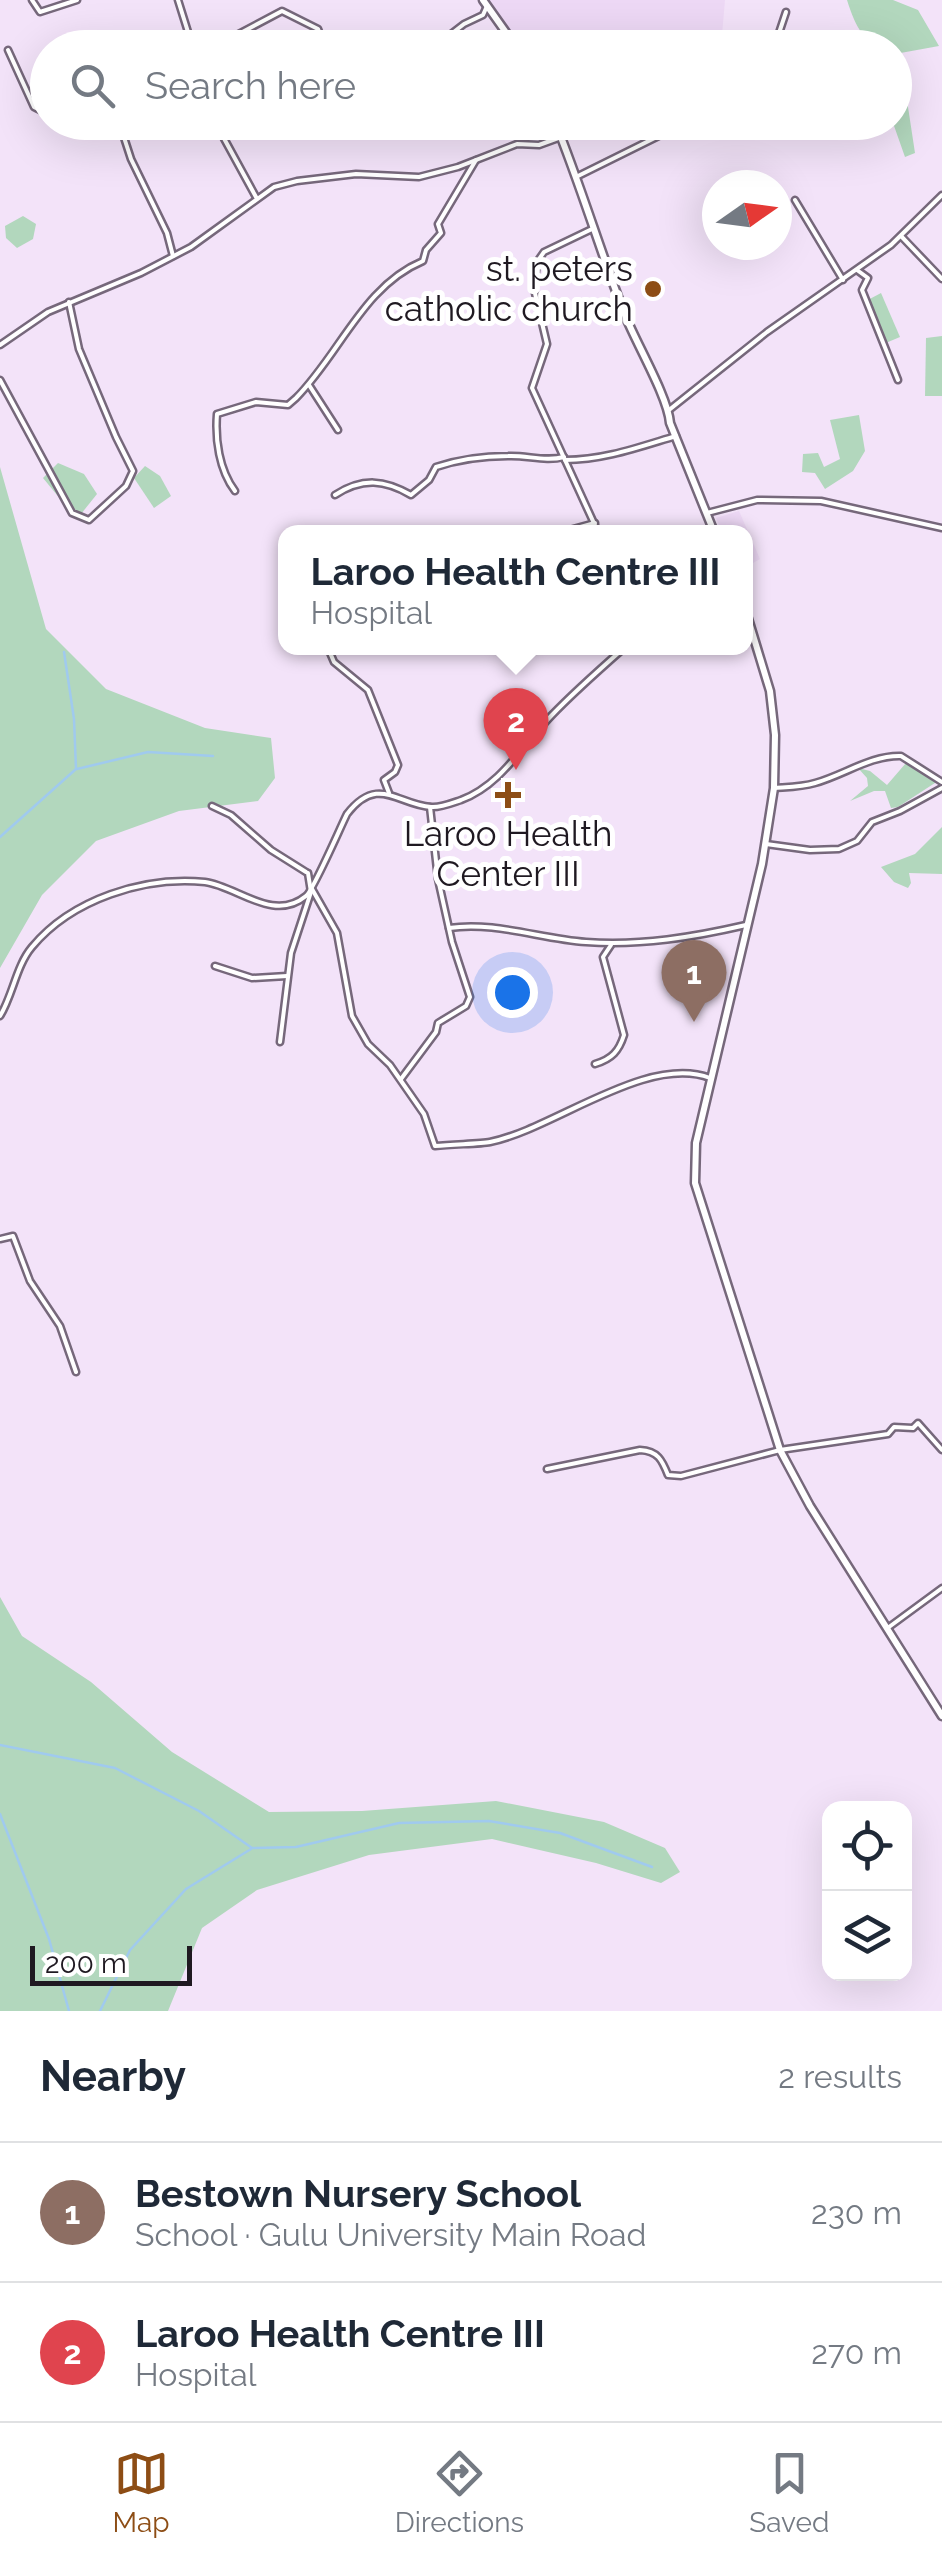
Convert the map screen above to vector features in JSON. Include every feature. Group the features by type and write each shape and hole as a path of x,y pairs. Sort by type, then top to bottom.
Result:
{"street":[{"path":"32,0 44,12 77,0"},
{"path":"178,0 188,30"},
{"path":"456,30 483,15 485,3"},
{"path":"485,3 504,30"},
{"path":"246,30 282,11 318,30"},
{"path":"780,30 786,12"},
{"path":"8,50 30,98"},
{"path":"124,140 167,233 173,257"},
{"path":"225,140 256,197"},
{"path":"0,345 69,302 173,257 274,187 356,174 419,177 517,144 556,140"},
{"path":"562,140 641,356 669,410 711,525"},
{"path":"576,177 651,140"},
{"path":"234,491 216,443 217,414 256,402 288,405 309,385 377,292 424,261 426,250 441,233 438,224 476,160"},
{"path":"669,410 767,332 901,236 942,194"},
{"path":"795,200 843,280"},
{"path":"588,525 595,523 532,388 547,344 534,289 535,269 544,252 594,228"},
{"path":"901,236 942,279"},
{"path":"856,270 868,278 862,290 898,380"},
{"path":"0,380 72,513 89,520 126,486 134,471 110,426 79,349 69,302"},
{"path":"309,385 338,430"},
{"path":"334,495 348,488 387,482 412,496 436,467 449,463 509,456 598,459 676,436"},
{"path":"707,513 757,500 821,501 942,528"},
{"path":"753,635 770,691 775,735 774,788 766,844 696,1143 695,1183 780,1450 885,1630 942,1716"},
{"path":"331,655 370,694 398,765 384,780 389,793"},
{"path":"280,1042 286,976 316,878 350,810 363,800 389,793 430,807 465,798 494,779 562,704 616,655"},
{"path":"766,844 810,850 840,849 857,841 872,822 900,811 942,785 901,756 894,756 877,758 810,785 774,788"},
{"path":"212,806 231,814 271,850 316,878"},
{"path":"401,1079 436,1032 438,1023 470,1000 438,878 430,807"},
{"path":"308,873 312,890 337,933 352,1016 368,1044 401,1079 424,1114 436,1146 490,1142 654,1078 697,1074 710,1078"},
{"path":"0,1016 33,946 69,913 84,905 134,888 168,882 208,882 260,903 289,904 312,890"},
{"path":"308,906 325,909"},
{"path":"449,928 482,927 615,943 689,938 746,925"},
{"path":"595,1064 610,1060 624,1035 604,957 615,943"},
{"path":"215,966 252,978 286,976"},
{"path":"0,1239 13,1236 30,1281 60,1326 76,1372"},
{"path":"547,1469 640,1450 656,1454 668,1476 676,1477 780,1450 888,1434 894,1427 913,1428 918,1423 942,1450"},
{"path":"885,1630 942,1588"}],"shaded area":[{"path":"486,0 725,0 722,30 508,30"},
{"path":"739,511 745,525 719,525 716,518"},
{"path":"753,543 760,559 753,563"}],"green space":[{"path":"847,0 893,0 918,10 939,46 912,51 912,30 860,30"},
{"path":"912,133 915,153 905,157 899,140 912,140"},
{"path":"23,216 36,224 33,239 17,248 6,238 5,226"},
{"path":"881,293 900,337 881,345 864,302"},
{"path":"942,336 942,396 925,396 926,338"},
{"path":"859,415 865,451 853,471 825,489 815,473 802,472 803,454 818,453 824,467 840,459 830,420"},
{"path":"58,463 84,474 97,494 81,514 43,478"},
{"path":"145,466 160,476 171,496 154,508 134,478"},
{"path":"0,467 46,629 106,689 205,728 271,738 275,778 258,801 179,811 96,841 42,895 0,968"},
{"path":"906,763 938,781 898,807 891,808 885,791 874,791 850,801 868,786 867,778 858,768 870,771 887,785"},
{"path":"942,827 942,874 909,873 908,888 894,882 881,867 915,854"},
{"path":"0,1597 22,1636 91,1682 172,1752 269,1812 362,1811 496,1801 604,1822 665,1848 680,1872 661,1883 492,1839 369,1855 257,1890 202,1928 168,2011 0,2011"}],"waterway":[{"path":"0,837 76,769 74,719 64,652"},
{"path":"77,769 148,752 213,756"},
{"path":"0,1745 115,1768 199,1811 252,1848 296,1847 399,1823 489,1821 560,1833 652,1867"},
{"path":"0,1814 49,1939 69,2011"},
{"path":"100,2011 130,1950 186,1889 251,1849"}],"place":[{"name":"st. peters catholic church","path":"653,289"},
{"name":"Laroo Health Centre III","path":"516,770"},
{"name":"Laroo Health Center III","path":"508,795"},
{"name":"Bestown Nursery School","path":"694,1022"}]}
